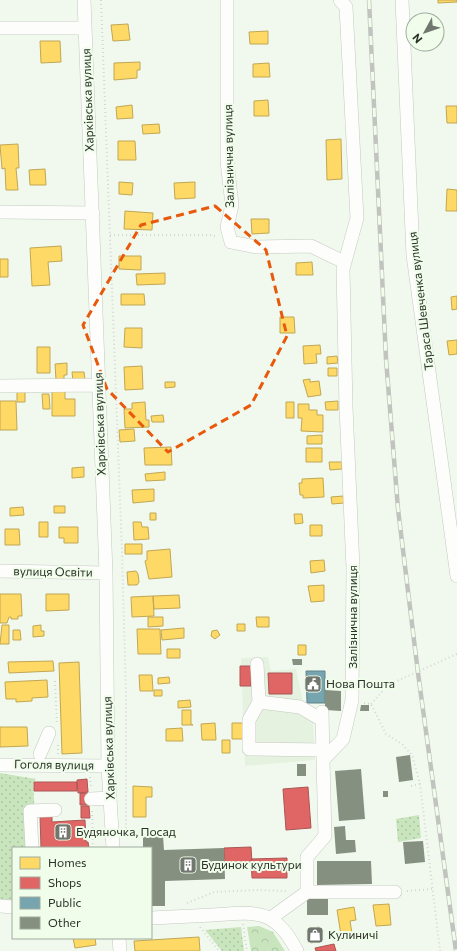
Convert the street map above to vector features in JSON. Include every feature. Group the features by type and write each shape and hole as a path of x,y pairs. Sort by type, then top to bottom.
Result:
{"street":[{"name":"Харківська вулиця","path":"84,0 106,573 108,766 113,847"},
{"name":"Залізнична вулиця","path":"227,0 227,160 232,205 227,227 231,242"},
{"name":"Залізнична вулиця","path":"323,755 343,739 352,700 354,568 346,407 343,269 356,218 346,7 340,0"},
{"name":"Тараса Шевченка вулиця","path":"402,0 413,255 457,576"},
{"path":"0,28 85,28"},
{"path":"0,212 92,213"},
{"path":"231,242 256,248 311,246 344,262"},
{"path":"0,386 99,385"},
{"name":"вулиця Освіти","path":"0,572 106,573"},
{"path":"257,664 259,702 249,720 249,749 323,755"},
{"path":"259,702 300,707 322,716 325,836 307,857 307,892"},
{"path":"40,754 50,733"},
{"name":"Гоголя вулиця","path":"0,765 108,766"},
{"path":"91,799 110,798"},
{"path":"32,847 30,811 55,810"},
{"path":"274,922 307,892 395,892"},
{"path":"0,906 12,907"},
{"path":"152,918 188,909 257,913 274,922 289,934 298,951"},
{"path":"119,939 120,951"}],"path":[{"path":"101,0 109,236 123,560 126,694 126,842"},
{"path":"109,236 211,235 231,242"},
{"path":"371,704 388,685 457,654"},
{"path":"352,700 371,704"},
{"path":"371,704 386,734 402,744 412,755 420,784 440,951"},
{"path":"90,766 93,847"},
{"path":"411,786 420,784"},
{"path":"395,892 432,889"},
{"path":"220,951 188,909 214,892 256,890 307,892"},
{"path":"241,912 247,951"},
{"path":"264,951 274,922"}],"highlighted area":[{"path":"215,206 266,250 287,336 251,405 168,452 107,389 83,325 141,225"}],"shaded area":[{"path":"268,657 271,671 296,669 305,711 313,721 315,760 245,766 241,658"}],"green space":[{"path":"0,773 36,779 33,784 37,847 12,847 12,906 0,905"},
{"path":"419,815 421,838 398,842 396,819"},
{"path":"259,926 273,932 285,951 251,951 247,927"},
{"path":"241,927 244,951 222,951 205,930"}],"building: Homes":[{"path":"438,0 457,0 457,2 438,3"},
{"path":"128,24 130,40 113,41 111,25"},
{"path":"268,31 268,44 250,44 249,32"},
{"path":"40,41 60,41 61,62 41,63"},
{"path":"140,62 140,70 137,70 137,78 114,80 114,63"},
{"path":"269,63 270,77 253,77 253,64"},
{"path":"268,100 269,116 254,116 254,101"},
{"path":"132,105 133,118 117,119 116,107"},
{"path":"446,106 457,106 457,123 447,123"},
{"path":"159,124 160,133 143,134 142,125"},
{"path":"341,139 342,179 327,180 326,140"},
{"path":"118,141 135,141 136,160 118,160"},
{"path":"18,144 19,168 16,168 18,190 6,190 5,168 2,169 0,145"},
{"path":"45,169 46,185 30,185 29,170"},
{"path":"119,182 133,183 132,195 119,194"},
{"path":"195,182 195,198 175,199 174,183"},
{"path":"447,189 457,190 457,211 446,211"},
{"path":"125,211 153,213 152,230 124,229"},
{"path":"251,219 269,219 269,233 252,234"},
{"path":"61,246 62,261 48,262 50,285 32,286 30,248"},
{"path":"119,256 141,256 141,270 119,269"},
{"path":"0,259 8,259 8,277 0,277"},
{"path":"312,262 313,275 296,275 296,263"},
{"path":"165,273 165,284 137,285 136,274"},
{"path":"121,294 144,294 145,305 121,305"},
{"path":"457,296 457,309 452,310 451,297"},
{"path":"280,317 294,317 295,333 280,333"},
{"path":"125,328 142,328 142,348 124,347"},
{"path":"457,340 457,354 449,355 447,341"},
{"path":"320,345 321,354 316,354 317,363 304,364 303,346"},
{"path":"37,347 50,347 50,373 37,373"},
{"path":"337,356 338,363 327,364 327,357"},
{"path":"67,363 67,375 64,375 64,379 56,380 55,364"},
{"path":"142,366 143,389 125,390 124,367"},
{"path":"328,368 337,368 337,376 328,376"},
{"path":"72,372 84,372 85,380 73,381"},
{"path":"310,379 310,382 319,381 321,395 308,397 303,380"},
{"path":"165,382 175,382 175,387 165,388"},
{"path":"17,391 25,391 25,402 17,402"},
{"path":"52,391 65,391 65,399 75,399 75,416 52,416"},
{"path":"42,394 49,394 50,409 43,409"},
{"path":"0,401 16,401 17,430 0,430"},
{"path":"338,401 338,410 326,410 325,402"},
{"path":"145,402 146,420 149,420 149,427 125,428 124,409 132,409 132,403"},
{"path":"286,402 294,402 294,418 286,418"},
{"path":"298,404 309,404 309,410 317,410 317,415 323,415 323,432 301,431 302,418 298,418"},
{"path":"163,415 164,422 152,422 151,416"},
{"path":"134,429 135,441 120,442 119,430"},
{"path":"322,435 322,444 307,444 307,436"},
{"path":"171,447 172,465 145,465 144,448"},
{"path":"306,448 322,448 322,462 306,462"},
{"path":"329,462 342,462 342,469 330,470"},
{"path":"84,467 84,477 72,478 72,468"},
{"path":"165,472 165,480 146,481 145,474"},
{"path":"323,478 324,497 303,498 303,495 300,495 299,483 302,483 302,479"},
{"path":"154,489 154,501 133,503 132,490"},
{"path":"343,496 344,503 332,504 331,497"},
{"path":"54,506 65,506 65,513 54,513"},
{"path":"23,507 24,515 10,516 10,508"},
{"path":"150,513 156,513 156,520 150,520"},
{"path":"294,514 302,514 303,523 295,524"},
{"path":"39,522 48,522 48,537 39,537"},
{"path":"133,522 141,522 142,527 148,527 149,539 134,540"},
{"path":"310,525 322,525 322,536 310,536"},
{"path":"59,527 78,527 78,543 64,543 64,538 59,538"},
{"path":"5,529 19,529 20,545 5,545"},
{"path":"125,544 142,544 142,554 125,554"},
{"path":"170,549 172,577 149,579 145,561 147,560 147,551"},
{"path":"324,560 325,571 311,573 310,561"},
{"path":"136,571 139,582 137,585 128,585 127,572"},
{"path":"324,585 324,601 311,602 308,586"},
{"path":"0,594 21,594 22,616 18,616 18,619 11,619 11,617 9,617 7,623 0,623"},
{"path":"46,594 69,594 69,610 46,611"},
{"path":"179,595 180,608 154,609 153,596"},
{"path":"153,596 154,616 132,617 131,597"},
{"path":"148,617 163,617 163,626 148,627"},
{"path":"256,617 269,617 269,627 257,627"},
{"path":"237,624 245,624 245,631 237,631"},
{"path":"2,625 9,625 9,644 0,644"},
{"path":"41,625 41,631 44,631 44,636 33,637 33,626"},
{"path":"184,628 184,638 162,640 161,630"},
{"path":"137,629 160,629 161,654 138,654"},
{"path":"13,630 20,630 21,640 13,640"},
{"path":"217,630 220,635 215,639 211,636 212,631"},
{"path":"298,645 306,645 306,655 298,655"},
{"path":"167,649 180,649 180,658 167,658"},
{"path":"53,661 54,671 9,673 8,662"},
{"path":"79,662 82,753 62,754 59,663"},
{"path":"139,675 152,675 153,691 140,691"},
{"path":"169,677 170,683 158,684 158,678"},
{"path":"47,680 48,697 32,698 32,701 16,702 16,699 6,699 5,682"},
{"path":"154,690 162,690 162,696 154,696"},
{"path":"190,700 191,707 178,708 178,701"},
{"path":"182,710 191,710 191,724 193,725 182,725"},
{"path":"215,723 216,740 202,740 201,724"},
{"path":"232,723 243,723 243,739 232,739"},
{"path":"0,727 27,727 28,746 0,747"},
{"path":"182,728 183,741 166,741 166,729"},
{"path":"222,740 230,740 230,753 222,753"},
{"path":"133,786 152,787 152,797 146,797 146,817 133,817"},
{"path":"389,904 391,925 376,926 373,905"},
{"path":"354,907 356,920 350,921 352,933 341,935 337,910"},
{"path":"199,937 200,951 135,951 134,941"},
{"path":"73,939 95,939 96,945 75,948"}],"building: Shops":[{"path":"240,666 251,666 251,686 240,686"},
{"path":"268,673 292,673 292,694 269,694"},
{"path":"87,779 88,792 78,793 77,780"},
{"path":"34,782 77,782 77,791 34,791"},
{"path":"308,787 311,828 286,830 283,789"},
{"path":"80,793 88,793 89,805 80,805"},
{"path":"81,806 89,806 90,818 81,818"},
{"name":"Будяночка, Посад","path":"40,816 52,816 52,822 85,820 86,842 88,842 89,847 41,847"},
{"path":"251,847 252,863 225,864 224,848"},
{"path":"287,858 287,878 252,878 251,859"},
{"name":"Кулиничі","path":"319,927 322,941 311,943 308,929"},
{"path":"334,944 336,951 316,951 315,948"}],"building: Public":[{"path":"306,671 325,671 325,703 307,703"}],"building: Other":[{"path":"292,659 302,659 302,665 293,665"},
{"path":"325,690 341,691 341,711 325,710"},
{"path":"361,705 369,705 369,711 360,711"},
{"path":"410,755 413,780 399,782 396,757"},
{"path":"297,764 306,764 306,776 297,776"},
{"path":"361,769 365,819 339,821 335,771"},
{"path":"383,791 388,791 388,797 383,797"},
{"path":"345,826 346,840 355,840 356,852 336,854 334,827"},
{"name":"Будинок культури","path":"163,836 164,850 224,848 225,879 165,881 165,906 152,906 152,847 143,847 143,837"},
{"path":"423,841 425,862 405,864 403,842"},
{"path":"317,861 371,861 372,884 317,885"},
{"path":"328,898 328,915 307,915 307,899"}],"railway":[{"path":"369,0 386,359 398,509 418,673 456,951"}],"place":[{"name":"Нова Пошта","path":"313,684"},
{"name":"Будяночка, Посад","path":"63,832"},
{"name":"Будинок культури","path":"188,865"},
{"name":"Кулиничі","path":"315,935"}]}
